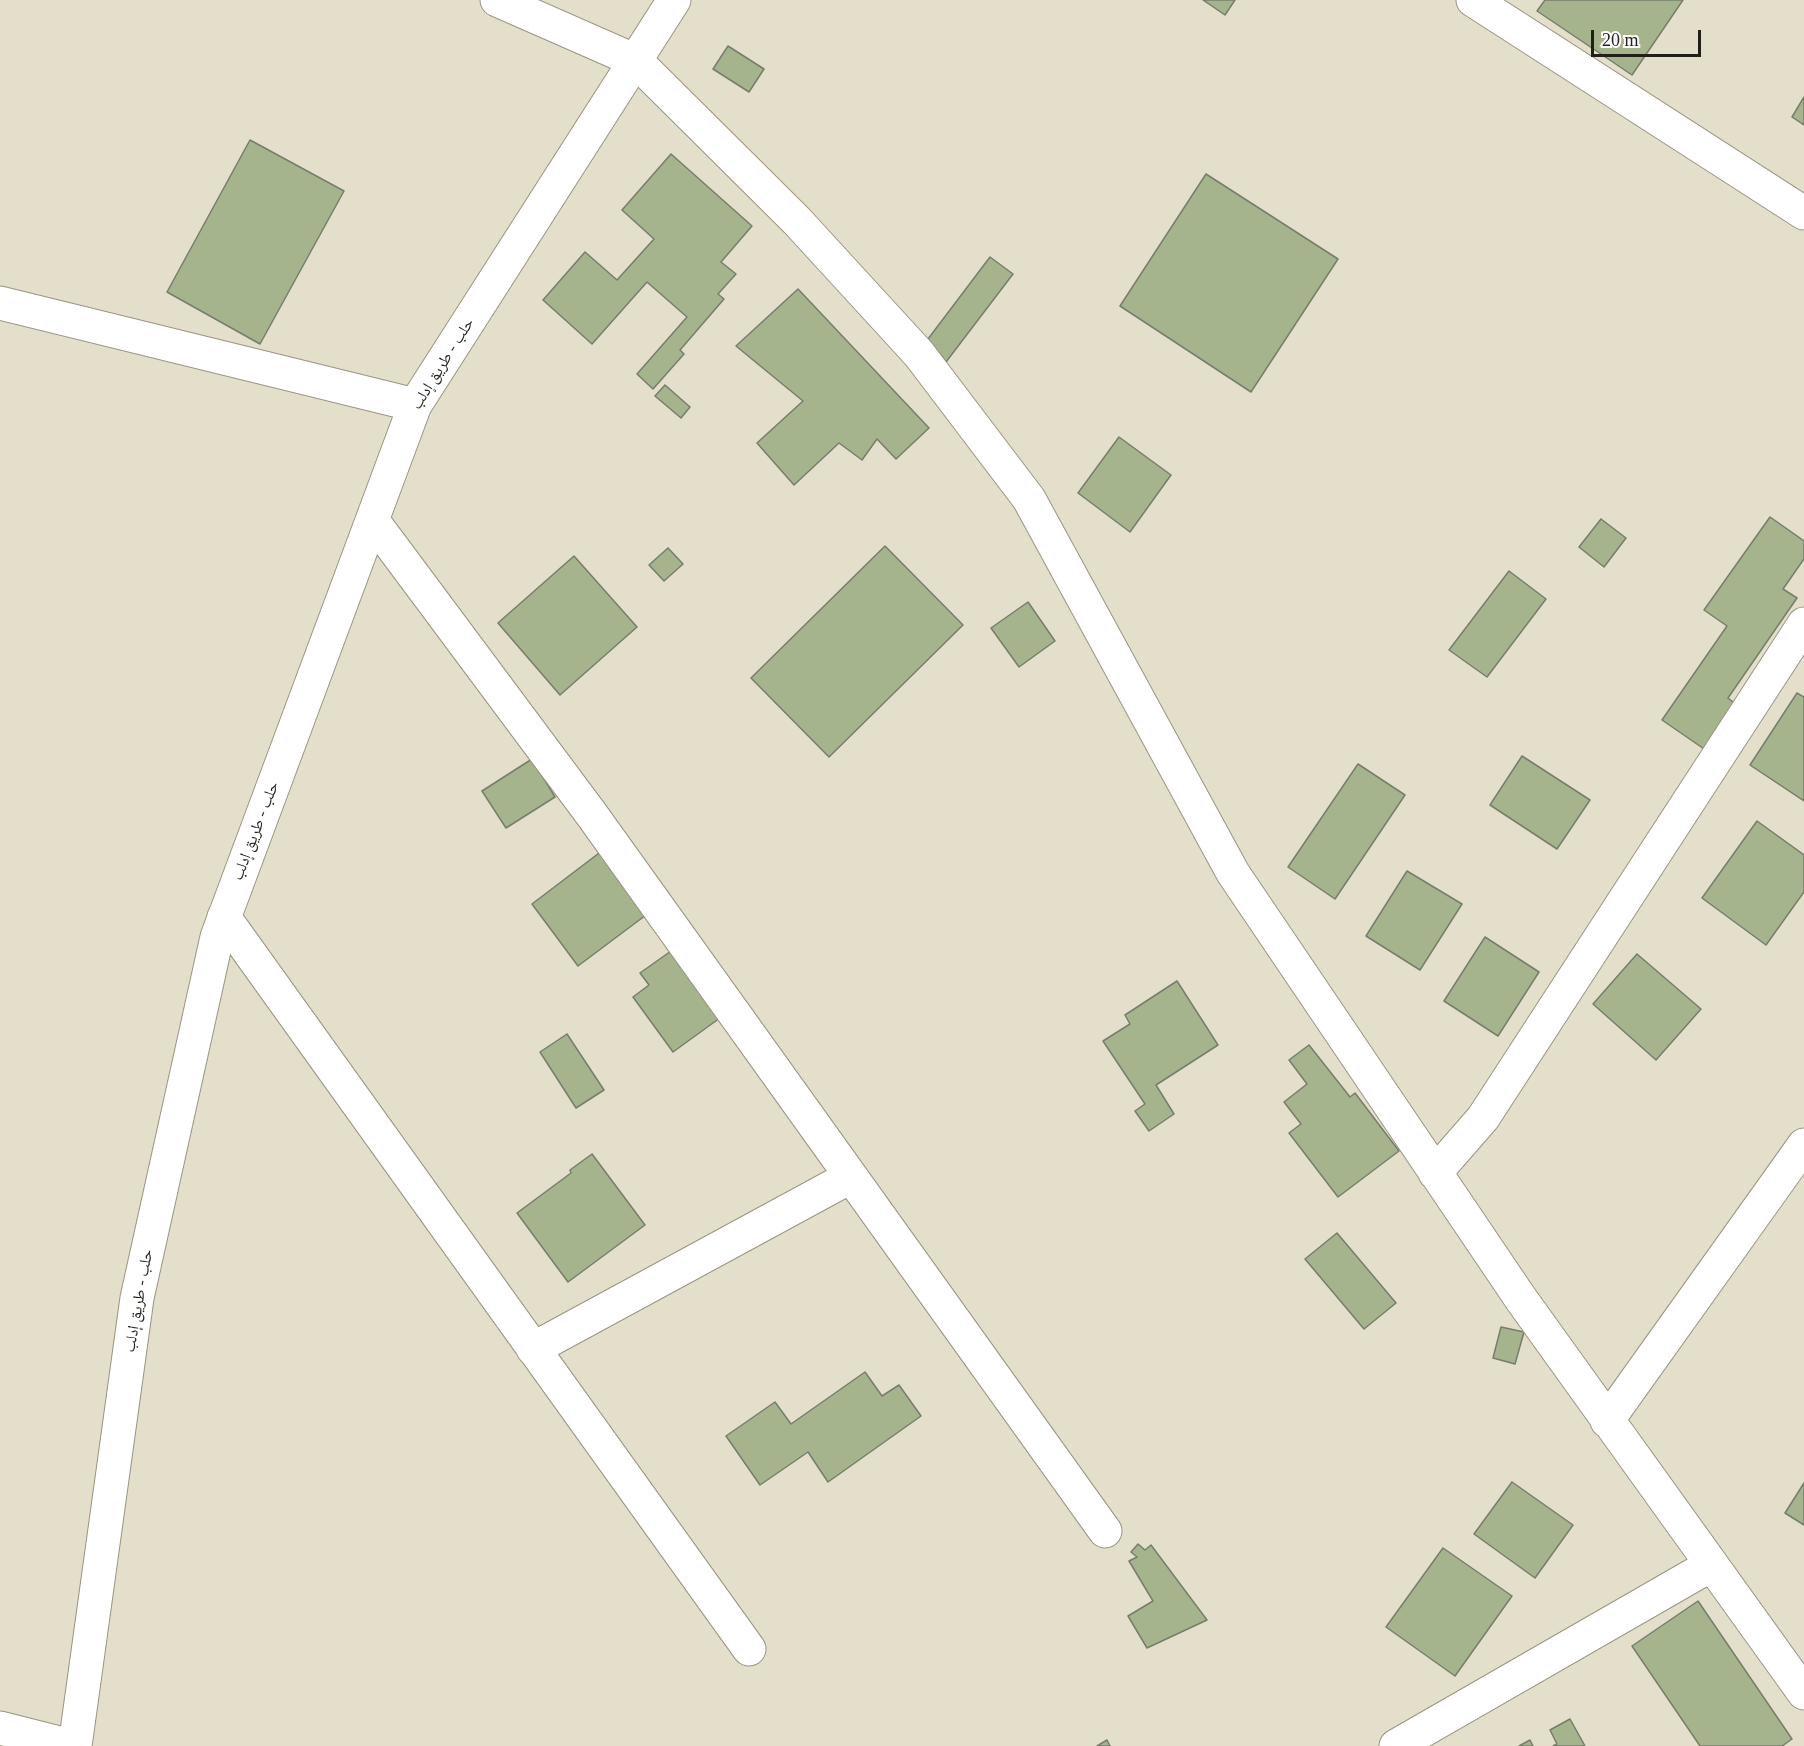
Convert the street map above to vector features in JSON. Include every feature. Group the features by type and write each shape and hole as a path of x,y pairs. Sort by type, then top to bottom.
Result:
{"main road":[{"path":"497,0 636,61 797,221 920,354 1029,499 1233,873 1521,1299 1804,1693"},
{"name":"حلب - طريق إدلب","path":"73,1746 137,1298 217,937 415,405 674,0"},
{"path":"1473,0 1804,213"},
{"path":"0,303 415,405"},
{"path":"373,520 592,815 1105,1530"},
{"path":"1435,1173 1483,1118 1804,624"},
{"path":"224,917 749,1649"},
{"path":"1607,1421 1804,1145"},
{"path":"533,1348 850,1177"},
{"path":"1396,1746 1711,1565"},
{"path":"0,1728 73,1746"}],"building":[{"path":"1203,0 1235,0 1225,15"},
{"path":"1545,0 1683,0 1632,75 1537,11"},
{"path":"728,46 764,69 749,92 713,69"},
{"path":"1804,97 1804,125 1792,117"},
{"path":"250,140 344,191 260,344 167,292"},
{"path":"671,154 752,226 721,262 736,274 718,294 724,299 680,350 684,354 653,389 637,374 687,317 647,282 592,344 543,300 585,252 617,280 654,239 622,210"},
{"path":"1206,174 1338,259 1251,392 1120,306"},
{"path":"990,257 1013,274 946,362 928,339"},
{"path":"798,289 929,428 896,459 877,439 862,460 839,443 794,485 757,443 803,401 736,346"},
{"path":"665,385 690,407 681,418 655,396"},
{"path":"1119,437 1171,475 1130,532 1078,493"},
{"path":"1770,517 1804,541 1804,559 1783,589 1797,598 1728,698 1738,706 1707,751 1662,720 1727,626 1704,610"},
{"path":"1601,519 1626,538 1604,567 1579,547"},
{"path":"885,546 963,625 829,757 751,678"},
{"path":"668,548 683,564 664,581 649,565"},
{"path":"574,556 637,627 560,695 498,623"},
{"path":"1509,571 1546,599 1487,677 1449,650"},
{"path":"1028,602 1055,641 1019,667 991,628"},
{"path":"1797,693 1804,697 1804,801 1750,765"},
{"path":"1522,756 1590,800 1557,849 1490,805"},
{"path":"532,759 555,797 506,828 482,791"},
{"path":"1358,764 1405,795 1335,899 1288,867"},
{"path":"1757,821 1804,855 1804,892 1766,945 1702,898"},
{"path":"603,850 650,912 578,966 532,904"},
{"path":"1407,871 1462,904 1420,970 1366,936"},
{"path":"1485,937 1539,972 1498,1036 1444,1001"},
{"path":"671,951 724,1015 673,1052 633,997 649,985 640,973"},
{"path":"1637,954 1701,1009 1656,1060 1593,1004"},
{"path":"1177,981 1218,1045 1156,1085 1174,1114 1149,1131 1135,1111 1145,1104 1103,1041 1130,1024 1125,1015"},
{"path":"567,1034 604,1090 576,1108 540,1052"},
{"path":"1309,1045 1350,1097 1355,1093 1399,1151 1338,1197 1289,1133 1301,1124 1284,1102 1307,1084 1289,1060"},
{"path":"592,1154 645,1225 568,1282 517,1213 571,1173 570,1170"},
{"path":"1337,1233 1396,1303 1364,1329 1305,1259"},
{"path":"1501,1327 1524,1332 1515,1364 1493,1358"},
{"path":"865,1372 882,1396 899,1385 921,1416 828,1482 808,1452 760,1485 726,1436 775,1402 791,1424"},
{"path":"1512,1482 1573,1525 1535,1578 1474,1534"},
{"path":"1804,1483 1804,1525 1785,1513"},
{"path":"1138,1544 1145,1550 1151,1545 1207,1620 1147,1648 1128,1616 1153,1601 1129,1561 1137,1557 1131,1552"},
{"path":"1443,1548 1512,1596 1455,1676 1386,1627"},
{"path":"1698,1601 1792,1739 1782,1746 1700,1746 1632,1646"},
{"path":"1570,1719 1585,1746 1553,1746 1557,1744 1550,1730"},
{"path":"1107,1740 1110,1746 1097,1746"},
{"path":"1530,1740 1533,1746 1519,1746"}]}
